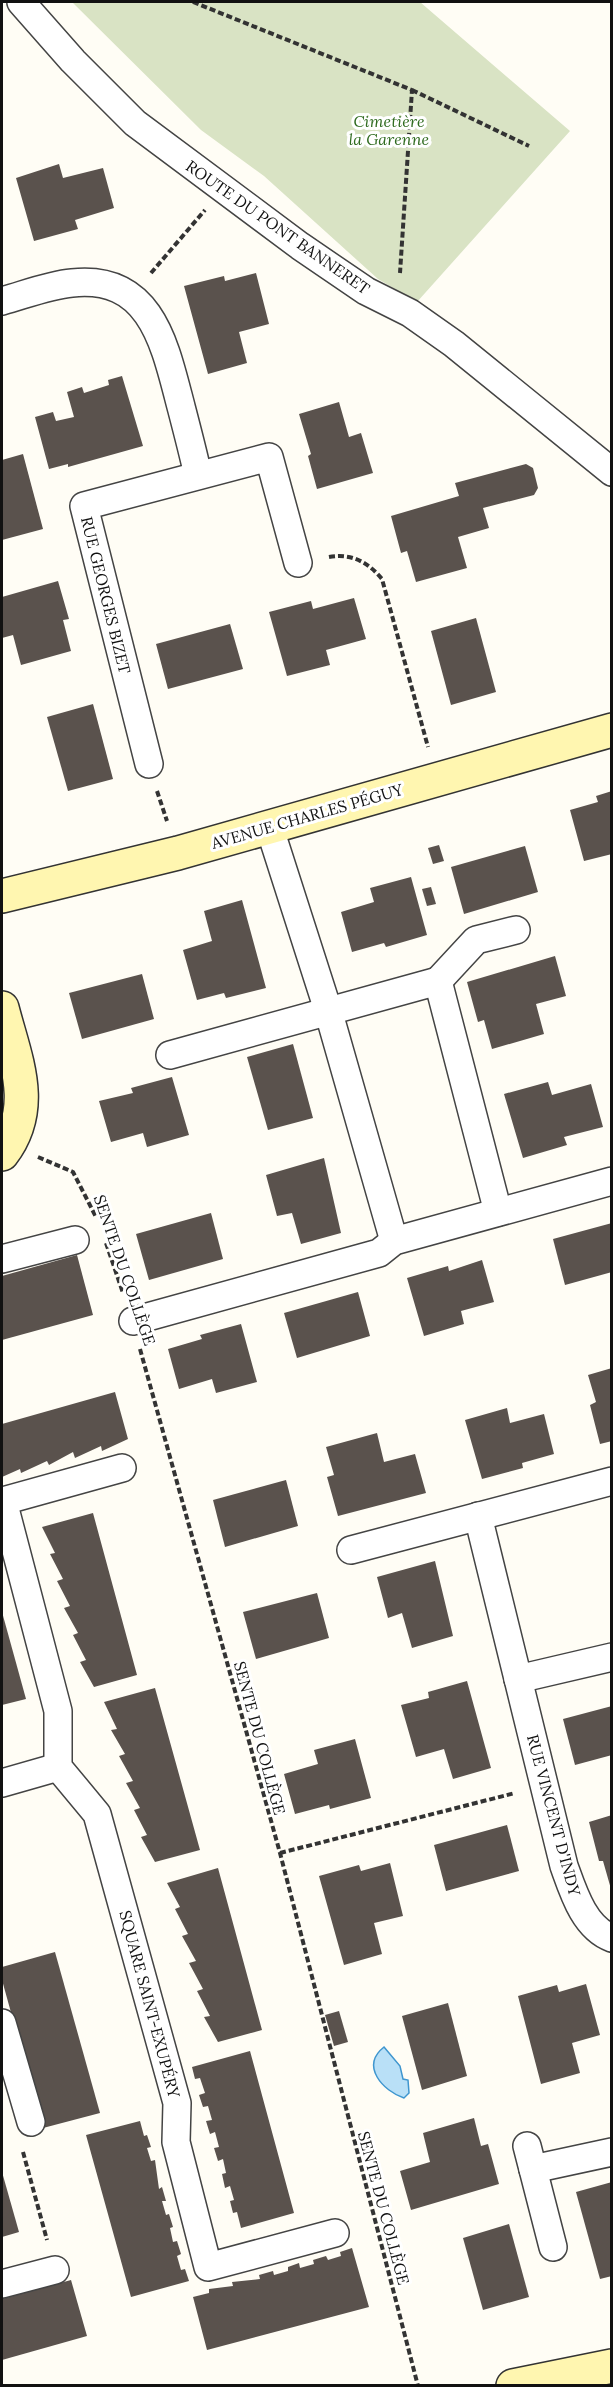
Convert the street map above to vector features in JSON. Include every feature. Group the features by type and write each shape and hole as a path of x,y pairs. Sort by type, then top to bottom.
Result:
{"street":[{"name":"ROUTE DU PONT BANNERET","path":"21,2 73,61 135,123 309,253 366,291 398,307 454,344 612,472"},
{"path":"2,301 72,283 102,284 132,295 154,320 166,350 198,475"},
{"name":"RUE GEORGES BIZET","path":"149,764 84,506 269,457 298,563"},
{"name":"AVENUE CHARLES PÉGUY","path":"2,896 178,853 612,730"},
{"path":"269,826 328,1010 394,1241"},
{"path":"170,1055 438,981 476,940 516,930"},
{"path":"438,981 498,1212"},
{"path":"2,1008 21,1085 21,1117 5,1149"},
{"path":"133,1321 379,1253 394,1241 612,1181"},
{"path":"2,1259 75,1240"},
{"path":"2,1783 58,1767 58,1711 3,1501 122,1468"},
{"path":"351,1550 612,1481"},
{"name":"RUE VINCENT D'INDY","path":"478,1516 564,1866 579,1907 603,1935 612,1938"},
{"path":"518,1679 612,1656"},
{"name":"SQUARE SAINT-EXUPÉRY","path":"58,1767 97,1814 177,2103 176,2142 208,2267 335,2234"},
{"path":"2,2023 31,2122"},
{"path":"553,2247 530,2158 612,2152"},
{"path":"2,2284 56,2270"},
{"path":"513,2385 612,2366"}],"path":[{"path":"193,2 412,90 529,146"},
{"path":"398,307 412,90"},
{"path":"132,295 223,189"},
{"path":"298,563 344,556 363,561 382,579 431,757"},
{"path":"149,764 178,853"},
{"name":"SENTE DU COLLÈGE","path":"5,1149 73,1172 92,1204 100,1226"},
{"name":"SENTE DU COLLÈGE","path":"103,1236 133,1321 280,1853 418,2385"},
{"path":"280,1853 544,1786"},
{"path":"31,2122 17,2130 56,2270"}],"green space":[{"name":"Cimetière la Garenne","path":"72,2 420,2 570,131 417,302 378,279 264,176 201,130"}],"water":[{"path":"384,2047 400,2066 403,2079 408,2080 409,2093 404,2098 382,2084 374,2070 377,2054"}],"building":[{"path":"59,164 63,178 103,168 114,208 75,220 78,229 34,241 16,178"},
{"path":"256,273 269,324 239,332 247,363 208,374 184,286 224,276 225,281"},
{"path":"122,376 143,446 68,467 68,464 49,469 35,417 53,412 56,421 74,417 67,392 82,387 84,393 109,385 108,380"},
{"path":"339,402 349,437 361,433 373,473 317,489 308,456 311,454 299,414"},
{"path":"23,454 43,529 2,540 2,460"},
{"path":"526,464 533,468 538,488 534,495 483,508 489,528 458,537 467,568 416,582 407,551 401,553 391,516 459,496 455,483"},
{"path":"58,581 69,619 63,620 71,651 21,665 13,635 2,638 2,597"},
{"path":"354,598 366,639 326,650 330,665 287,676 269,612 311,601 313,609"},
{"path":"476,618 496,692 451,705 431,631"},
{"path":"230,624 243,669 168,689 156,644"},
{"path":"93,704 113,779 68,791 47,717"},
{"path":"612,791 612,854 584,861 570,810 598,802 596,796"},
{"path":"439,845 444,861 433,864 428,848"},
{"path":"525,846 538,892 464,914 451,867"},
{"path":"411,877 427,935 386,947 384,943 352,952 341,912 374,902 370,888"},
{"path":"431,887 436,904 427,906 422,889"},
{"path":"242,900 266,988 226,998 224,993 197,1000 183,950 212,941 204,911"},
{"path":"555,956 566,996 536,1004 544,1034 492,1049 484,1020 478,1022 467,982"},
{"path":"142,974 154,1019 82,1039 69,993"},
{"path":"293,1044 313,1118 268,1130 247,1057"},
{"path":"172,1077 189,1135 147,1147 143,1133 111,1142 99,1101 133,1093 131,1088"},
{"path":"548,1082 552,1095 591,1084 603,1127 564,1137 567,1145 523,1158 504,1094"},
{"path":"324,1158 341,1233 301,1244 292,1213 277,1216 266,1175"},
{"path":"211,1213 223,1259 149,1280 136,1234"},
{"path":"612,1223 612,1272 565,1285 553,1239"},
{"path":"77,1255 93,1315 2,1340 2,1276"},
{"path":"482,1260 494,1302 461,1311 464,1324 424,1336 407,1278 448,1266 449,1271"},
{"path":"358,1292 370,1336 297,1358 284,1313"},
{"path":"241,1324 257,1382 216,1393 212,1379 179,1389 168,1349 202,1339 200,1335"},
{"path":"612,1368 612,1441 600,1444 590,1405 596,1402 588,1375"},
{"path":"115,1392 128,1439 102,1451 101,1446 75,1458 73,1452 49,1465 47,1461 21,1473 20,1469 2,1477 2,1424"},
{"path":"507,1408 510,1423 544,1414 554,1454 522,1463 523,1468 482,1479 465,1420"},
{"path":"377,1433 384,1462 415,1454 426,1493 338,1516 327,1477 334,1475 326,1447"},
{"path":"286,1480 298,1526 225,1547 213,1500"},
{"path":"93,1513 137,1675 94,1687 80,1662 86,1660 73,1635 78,1633 64,1608 70,1606 57,1581 63,1579 50,1554 55,1553 42,1527"},
{"path":"435,1561 453,1636 412,1648 402,1613 388,1618 377,1577"},
{"path":"317,1593 329,1638 256,1659 243,1612"},
{"path":"2,1612 26,1699 2,1705"},
{"path":"467,1681 491,1768 453,1779 444,1749 416,1757 401,1705 429,1698 428,1692"},
{"path":"155,1688 200,1850 155,1862 141,1837 147,1835 134,1810 140,1808 126,1783 133,1781 119,1756 125,1754 111,1730 117,1729 104,1702"},
{"path":"612,1706 612,1755 575,1765 563,1719"},
{"path":"355,1739 371,1798 330,1809 329,1805 295,1814 284,1774 318,1764 314,1750"},
{"path":"612,1815 611,1889 603,1861 599,1861 589,1822"},
{"path":"507,1825 519,1871 446,1891 434,1845"},
{"path":"390,1863 403,1916 374,1923 382,1954 344,1965 319,1876 359,1865 361,1871"},
{"path":"218,1868 262,2030 218,2042 204,2017 210,2016 197,1991 203,1989 189,1963 196,1961 182,1936 188,1934 175,1909 180,1907 167,1883"},
{"path":"55,1952 100,2113 43,2128 2,1980 2,1967"},
{"path":"586,1984 600,2035 572,2043 580,2073 541,2084 518,1996 557,1985 559,1992"},
{"path":"448,2003 467,2076 422,2090 402,2016"},
{"path":"339,2011 348,2042 334,2046 325,2015"},
{"path":"250,2051 294,2213 241,2228 237,2212 233,2213 230,2201 234,2200 230,2186 225,2188 222,2174 226,2173 223,2159 218,2161 214,2148 219,2147 215,2132 210,2134 206,2121 212,2120 208,2106 203,2107 199,2095 205,2093 200,2078 195,2079 192,2067"},
{"path":"474,2118 481,2146 488,2144 499,2184 411,2210 400,2171 430,2162 423,2133"},
{"path":"140,2121 144,2136 147,2135 151,2147 147,2148 151,2161 155,2160 159,2189 162,2187 166,2201 162,2201 173,2227 170,2228 173,2242 177,2241 181,2254 177,2256 181,2270 185,2269 189,2281 131,2297 86,2135"},
{"path":"2,2172 19,2232 2,2237"},
{"path":"612,2182 612,2276 600,2279 576,2192"},
{"path":"509,2224 529,2297 483,2310 463,2238"},
{"path":"352,2248 369,2307 207,2350 193,2297 209,2293 209,2289 233,2286 232,2282 260,2279 259,2275 273,2271 274,2275 288,2271 288,2267 299,2263 300,2268 314,2264 313,2260 326,2256 328,2260 341,2256 340,2252"},
{"path":"71,2280 87,2336 2,2360 2,2299"}]}
